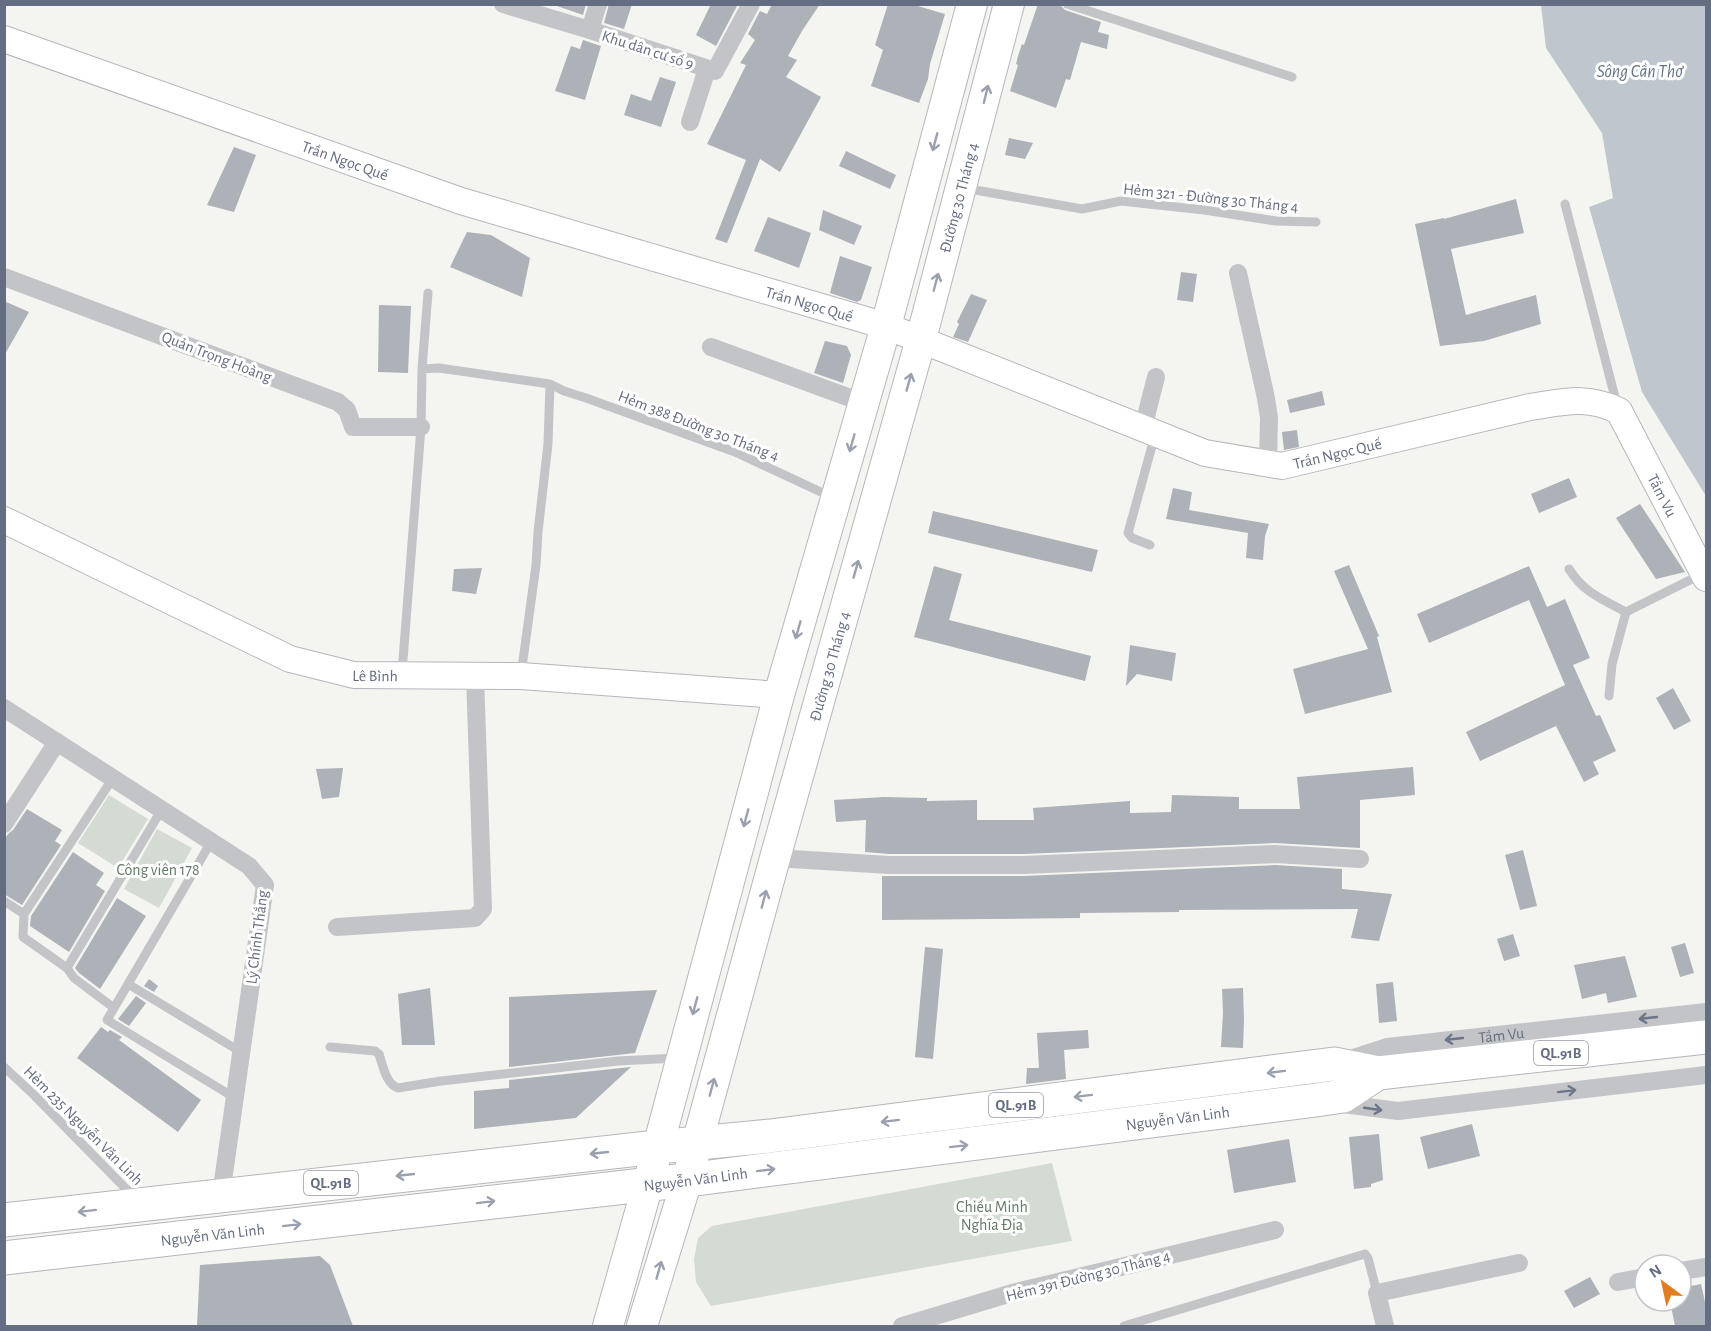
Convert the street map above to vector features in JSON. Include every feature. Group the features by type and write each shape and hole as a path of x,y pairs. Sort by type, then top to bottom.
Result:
{"highway":[{"name":"Nguyễn Văn Linh","path":"4,1220 770,1136 1335,1064 1378,1073 1707,1037"},
{"name":"Nguyễn Văn Linh","path":"4,1258 687,1180 1316,1100 1343,1096 1378,1073"}],"main road":[{"path":"608,1326 780,695 886,326 972,4"},
{"name":"Đường 30 Tháng 4","path":"642,1326 687,1180 921,339 1009,4"}],"street":[{"name":"Khu dân cư số 9","path":"503,4 716,71 751,4"},
{"name":"Khu dân cư số 9","path":"590,30 598,4"},
{"name":"Trần Ngọc Quế","path":"4,39 461,201 886,326 1205,453 1282,466 1541,405 1587,400 1604,403 1619,411"},
{"name":"Khu dân cư số 9","path":"690,122 707,69"},
{"path":"1238,273 1266,398 1269,418 1268,464"},
{"name":"Quản Trọng Hoàng","path":"4,277 338,402 347,410 353,427 421,427"},
{"path":"711,347 864,403"},
{"path":"1149,431 1156,377"},
{"name":"Tầm Vu","path":"1619,411 1705,576"},
{"name":"Lê Bình","path":"4,520 290,658 354,675 521,676 780,695"},
{"path":"337,927 475,918 483,909 475,676"},
{"name":"Lý Chính Thắng","path":"4,708 249,866 265,885 221,1195"},
{"path":"4,824 57,742"},
{"path":"775,858 889,866 1024,865 1275,854 1360,859"},
{"name":"Tầm Vu","path":"1335,1064 1387,1047 1707,1012"},
{"path":"1316,1100 1398,1111 1707,1075"},
{"name":"Hẻm 391 Đường 30 Tháng 4","path":"902,1326 1023,1291 1275,1230"},
{"path":"1386,1326 1377,1293 1519,1263"},
{"path":"1618,1282 1633,1279"}],"lane":[{"path":"1067,4 1292,77"},
{"name":"Hẻm 321 - Đường 30 Tháng 4","path":"961,188 1082,209 1121,201 1276,221 1316,222"},
{"path":"1565,204 1619,411"},
{"path":"401,675 421,427 422,369 428,293"},
{"name":"Hẻm 388 Đường 30 Tháng 4","path":"422,369 439,368 550,384 735,452 825,494 837,496"},
{"path":"521,676 549,444 550,384"},
{"path":"1149,431 1128,533 1132,538 1150,545"},
{"path":"1569,569 1583,587 1626,612"},
{"path":"1626,612 1705,576"},
{"path":"1609,696 1612,664 1626,612"},
{"path":"113,778 24,914 23,937 67,968 74,978 114,1008"},
{"path":"67,968 162,809"},
{"path":"211,842 107,1020 236,1098"},
{"path":"4,901 24,914"},
{"path":"128,984 242,1052"},
{"path":"330,1047 375,1051 379,1054 389,1082 398,1088 618,1061 681,1058"},
{"name":"Hẻm 235 Nguyễn Văn Linh","path":"4,1067 141,1204"},
{"path":"1124,1326 1365,1254 1377,1293"}],"green space":[{"name":"Công viên 178","path":"109,795 148,819 118,868 78,843"},
{"name":"Công viên 178","path":"157,829 192,848 159,908 124,889"},
{"name":"Chiếu Minh Nghĩa Địa","path":"1052,1163 1072,1241 711,1306 696,1282 694,1259 698,1238 712,1226"}],"water":[{"name":"Sông Cần Thơ","path":"1541,5 1706,5 1706,496 1642,392 1589,207 1613,198 1602,133 1546,48"}],"building":[{"path":"557,4 586,4 583,15 557,6"},
{"path":"609,4 632,4 624,29 604,23"},
{"path":"711,4 738,4 716,46 696,35"},
{"path":"772,4 820,4 788,56 797,60 786,77 821,97 780,172 760,159 727,243 715,239 746,160 707,144 746,65 740,63 755,40 748,34 760,11 767,14"},
{"path":"888,4 911,4 945,14 930,64 928,79 919,103 871,86 883,50 875,45"},
{"path":"1038,4 1056,4 1065,10 1101,22 1098,32 1109,35 1107,49 1081,42 1070,80 1066,79 1056,108 1010,91 1018,65 1016,64 1018,56"},
{"path":"583,40 601,46 585,100 555,91 571,46 580,49"},
{"path":"660,77 676,82 661,127 624,115 631,94 651,101"},
{"path":"1009,138 1033,143 1025,159 1005,155"},
{"path":"234,147 256,155 234,212 207,205"},
{"path":"846,151 896,175 890,189 839,166"},
{"path":"1516,199 1524,233 1451,249 1466,315 1536,295 1541,324 1484,341 1440,346 1415,224 1444,219"},
{"path":"823,210 862,226 854,245 819,230"},
{"path":"768,217 811,233 799,268 754,251"},
{"path":"467,232 491,235 530,258 522,297 450,267"},
{"path":"840,256 872,267 861,300 857,302 830,293"},
{"path":"1181,272 1197,274 1193,302 1177,300"},
{"path":"971,294 987,300 968,342 953,337 959,324 957,322"},
{"path":"4,301 29,312 4,356"},
{"path":"379,305 411,306 408,373 378,372"},
{"path":"825,341 847,346 851,355 843,383 814,373"},
{"path":"1322,391 1325,405 1290,413 1287,400"},
{"path":"1297,430 1299,447 1284,450 1282,432"},
{"path":"1569,478 1577,497 1539,513 1531,494"},
{"path":"1173,488 1192,492 1189,510 1269,524 1265,536 1263,560 1246,558 1248,533 1166,519"},
{"path":"1640,504 1685,572 1656,579 1616,518"},
{"path":"933,511 1098,550 1092,572 928,533"},
{"path":"1349,565 1379,636 1377,637 1392,692 1305,714 1293,669 1368,649 1334,571"},
{"path":"934,566 962,574 949,620 1091,656 1085,681 914,637"},
{"path":"1529,566 1547,607 1565,599 1590,658 1573,665 1596,716 1600,715 1616,751 1593,762 1599,774 1584,782 1556,726 1480,761 1466,732 1565,685 1529,600 1429,643 1417,614"},
{"path":"482,568 476,594 452,591 454,569"},
{"path":"1130,645 1176,653 1172,681 1137,674 1126,686"},
{"path":"1673,688 1691,721 1674,730 1656,698"},
{"path":"1413,767 1415,795 1360,800 1360,848 1275,843 1024,854 865,852 866,820 836,822 834,800 884,797 927,798 927,801 977,800 977,820 1034,820 1033,808 1130,801 1130,813 1171,812 1172,795 1239,797 1239,809 1300,809 1297,777"},
{"path":"343,768 339,797 322,799 316,769"},
{"path":"27,809 62,830 55,841 61,845 22,905 4,894 4,840"},
{"path":"1523,850 1537,906 1520,910 1505,855"},
{"path":"73,852 104,873 96,885 105,891 69,952 30,926 31,916"},
{"path":"1275,865 1342,869 1342,889 1392,894 1379,941 1351,938 1358,909 1179,910 1179,912 1080,913 1080,918 882,920 882,876 1024,876"},
{"path":"117,898 146,916 100,989 75,968"},
{"path":"1513,934 1520,956 1504,961 1497,939"},
{"path":"1685,943 1694,973 1680,977 1671,947"},
{"path":"925,947 943,949 933,1059 915,1057"},
{"path":"1625,956 1637,997 1608,1003 1606,993 1582,999 1574,965"},
{"path":"149,979 158,986 154,992 144,986"},
{"path":"1393,982 1397,1021 1379,1023 1376,984"},
{"path":"430,988 435,1045 402,1045 398,994"},
{"path":"1243,988 1243,1048 1221,1047 1222,989"},
{"path":"657,990 635,1053 509,1067 509,997"},
{"path":"136,996 146,1003 129,1026 118,1019"},
{"path":"101,1027 122,1037 119,1040 201,1100 178,1132 77,1058"},
{"path":"1088,1030 1089,1048 1064,1050 1066,1079 1026,1084 1027,1068 1039,1068 1037,1033"},
{"path":"631,1067 576,1118 474,1129 474,1091 509,1088 509,1080"},
{"path":"1472,1124 1480,1156 1428,1169 1420,1137"},
{"path":"1379,1134 1383,1180 1371,1184 1371,1187 1354,1189 1349,1137"},
{"path":"1289,1139 1296,1182 1234,1193 1227,1150"},
{"path":"320,1256 330,1265 353,1326 197,1326 200,1265"},
{"path":"1590,1277 1600,1294 1574,1308 1564,1291"},
{"path":"1701,1284 1707,1311 1707,1326 1675,1326 1672,1313 1693,1313 1693,1286"}]}
